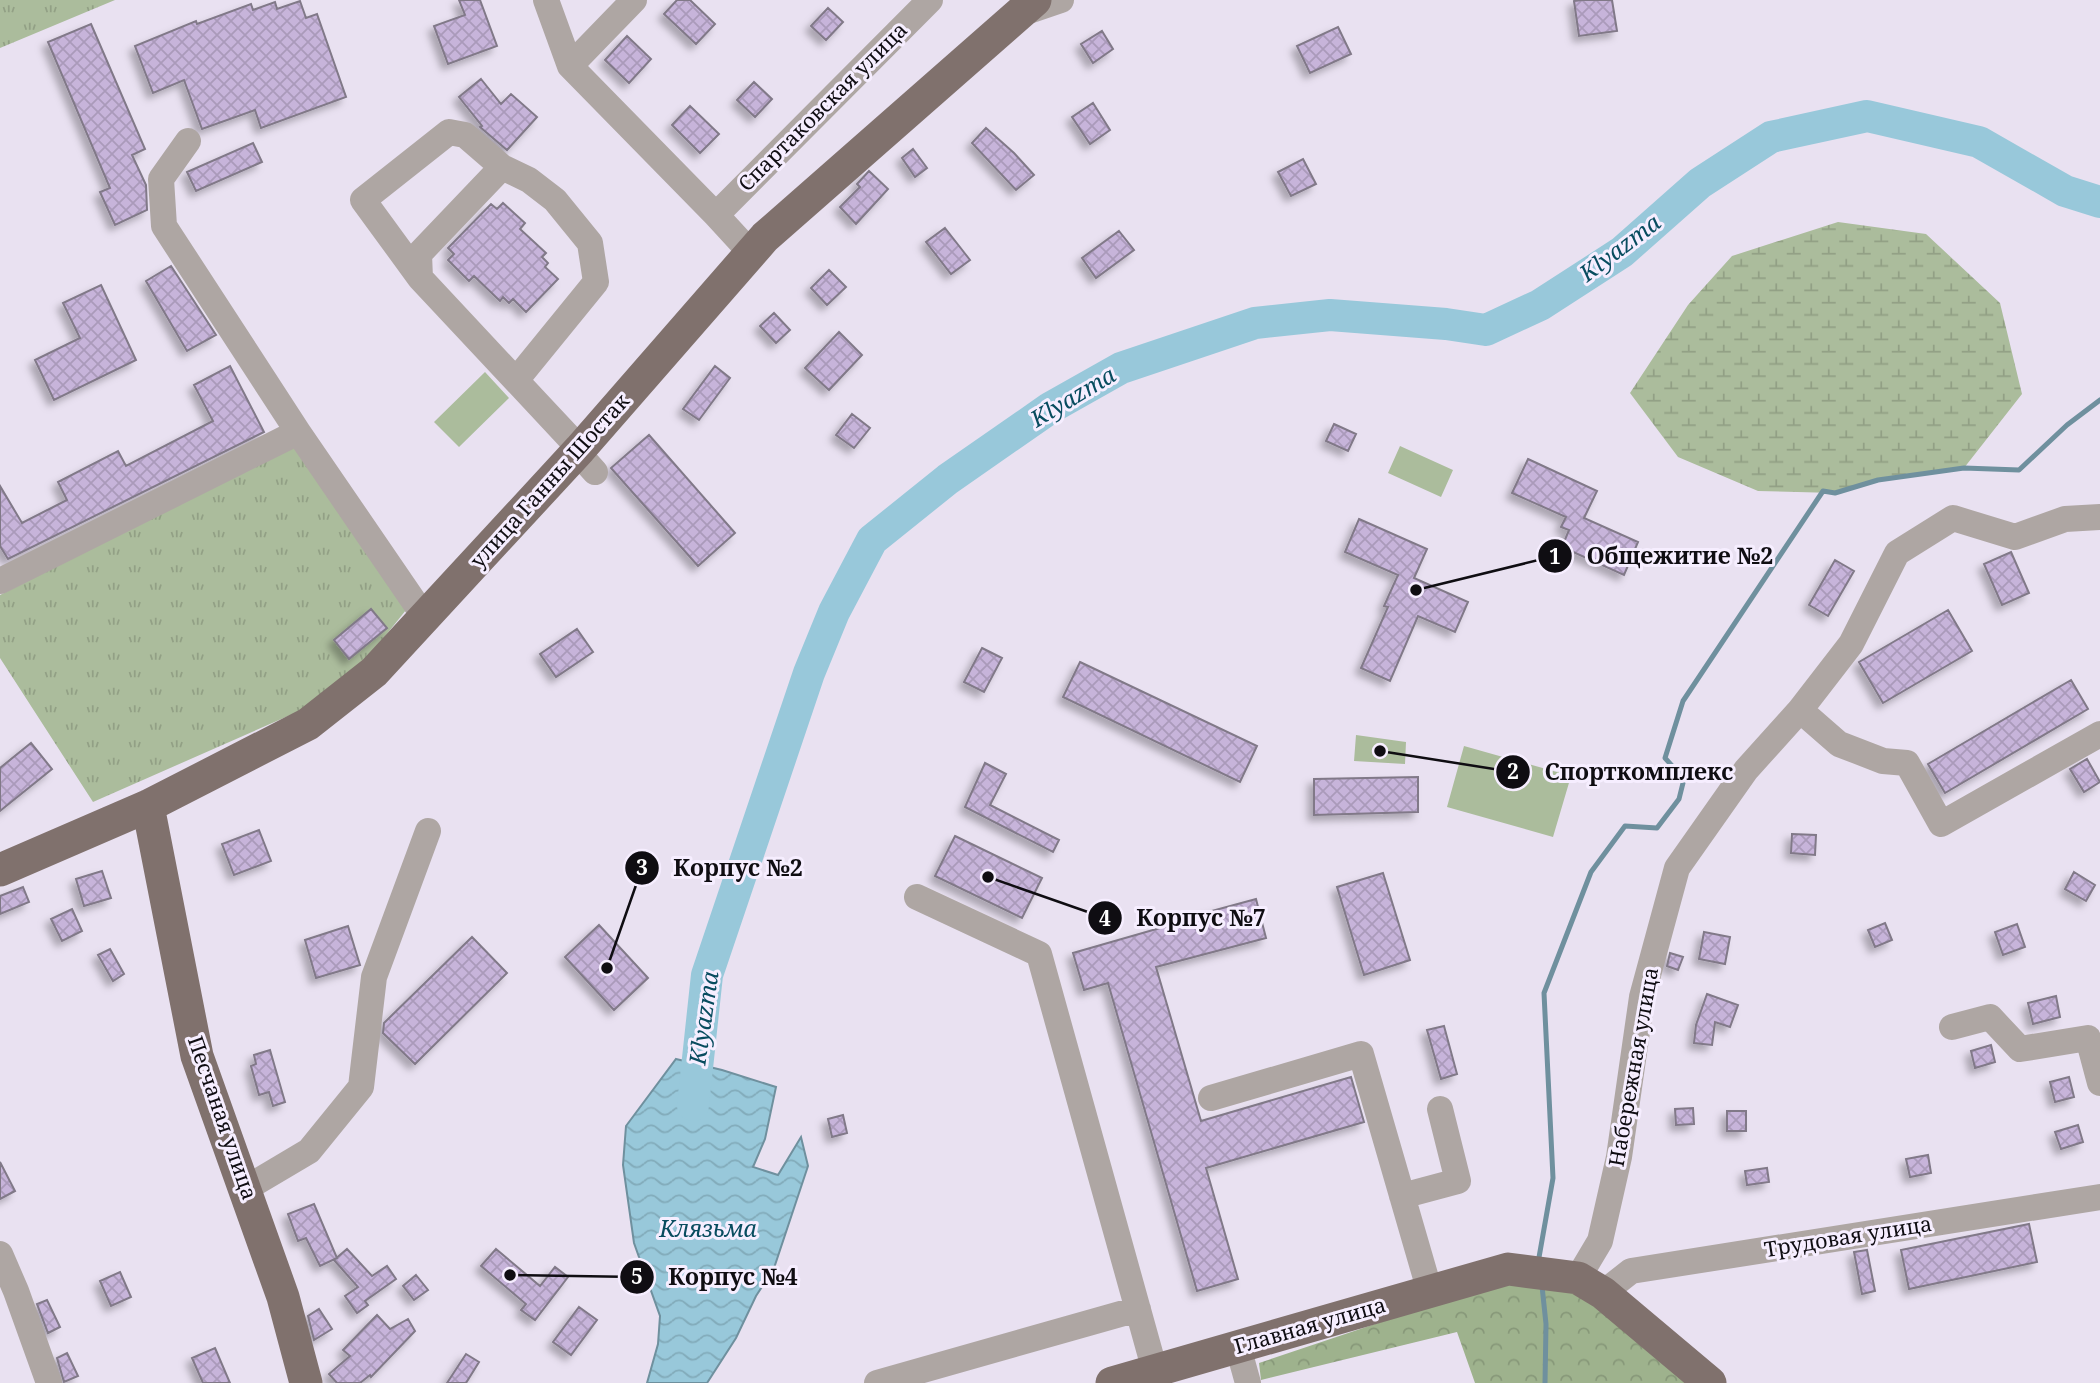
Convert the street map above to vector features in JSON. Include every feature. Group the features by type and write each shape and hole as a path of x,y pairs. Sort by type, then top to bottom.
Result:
{"main road":[{"name":"улица Ганны Шостак","path":"0,870 148,806 308,724 374,672 584,458 765,237 1027,7"},
{"name":"Песчаная улица","path":"148,806 197,1056 283,1297 306,1383"},
{"name":"Главная улица","path":"1112,1383 1430,1292 1555,1277"},
{"path":"1555,1277 1710,1383"}],"street":[{"path":"546,0 569,66 751,253"},
{"path":"569,66 634,0"},
{"name":"Спартаковская улица","path":"716,215 930,0"},
{"path":"1027,7 1061,0"},
{"path":"517,379 596,282 590,243 555,200 529,180 502,167 466,135 449,132 363,200 420,278 517,379 584,458"},
{"path":"188,141 161,179 164,226 298,432 426,619"},
{"path":"420,278 419,254 502,167"},
{"path":"0,581 298,432"},
{"name":"Набережная улица","path":"1555,1277 1600,1241 1619,1157 1642,997 1677,868 1746,770 1800,709 1851,644 1897,553 1952,518 2015,537 2065,519 2100,517"},
{"path":"1800,709 1839,744 1883,761 1907,763 1941,824 2100,734"},
{"path":"245,1189 309,1151 361,1087 374,977 428,831"},
{"path":"917,897 1039,954 1154,1371"},
{"path":"1952,1027 1990,1017 2020,1049 2088,1038 2100,1083"},
{"path":"1211,1098 1361,1054 1430,1292"},
{"path":"1402,1196 1458,1181 1440,1109"},
{"name":"Трудовая улица","path":"1555,1277 1632,1271 2100,1197"},
{"path":"0,1254 49,1383"},
{"path":"877,1383 1138,1309"},
{"path":"1238,1347 1248,1383"}],"green space":[{"path":"0,0 115,0 0,48"},
{"path":"1838,222 1926,234 2000,303 2022,394 1964,468 1878,480 1835,493 1758,491 1678,457 1630,393 1688,305 1732,256"},
{"path":"485,372 509,398 459,447 434,422"},
{"path":"293,445 406,610 366,660 311,706 93,802 0,658 0,595"},
{"path":"1400,446 1453,470 1441,497 1388,473"},
{"path":"1356,735 1406,742 1405,764 1354,761"},
{"path":"1464,746 1571,776 1553,837 1447,807"},
{"path":"1508,1269 1578,1278 1709,1383 1475,1383 1457,1332 1261,1380 1259,1363 1384,1321"}],"water":[{"name":"Клязьма","path":"676,1059 776,1087 765,1139 753,1167 778,1175 801,1137 808,1166 774,1268 756,1296 736,1338 707,1383 647,1383 658,1344 660,1316 634,1243 623,1165 626,1126"}],"building":[{"path":"459,0 480,0 497,46 448,64 434,26 465,15"},
{"path":"677,0 690,0 715,24 696,44 664,14"},
{"path":"1612,0 1617,31 1579,36 1574,1"},
{"path":"300,1 306,18 317,14 346,97 261,128 255,110 202,129 184,80 153,93 135,46 196,21 197,24 251,4 253,10 275,2 277,9"},
{"path":"828,8 843,22 826,40 811,26"},
{"path":"91,24 145,149 132,155 146,185 147,210 115,225 100,192 110,188 48,42"},
{"path":"1338,27 1351,54 1310,73 1297,46"},
{"path":"1102,31 1113,49 1093,63 1081,44"},
{"path":"627,36 651,59 629,83 605,60"},
{"path":"481,79 501,104 511,94 537,117 507,150 480,127 482,126 459,97"},
{"path":"754,82 772,99 755,117 737,100"},
{"path":"1093,103 1110,130 1090,144 1072,117"},
{"path":"690,106 719,134 700,153 672,125"},
{"path":"986,128 1034,175 1016,190 972,143"},
{"path":"253,143 262,162 196,191 187,172"},
{"path":"913,149 927,168 915,177 902,158"},
{"path":"1303,159 1316,184 1291,196 1278,172"},
{"path":"869,171 888,189 856,224 840,207 860,187 857,184"},
{"path":"503,203 525,223 520,229 546,253 542,257 548,263 545,267 558,279 526,312 513,299 509,303 503,297 500,301 474,276 469,281 448,260 454,254 448,248 491,204 497,209"},
{"path":"945,228 970,260 951,274 926,242"},
{"path":"1119,231 1134,250 1096,278 1082,258"},
{"path":"171,266 216,335 187,351 146,281"},
{"path":"829,270 846,287 827,305 811,288"},
{"path":"101,285 136,360 54,400 35,360 80,338 63,303"},
{"path":"774,313 790,330 776,343 760,326"},
{"path":"839,332 862,355 829,390 805,368"},
{"path":"230,366 264,432 8,559 0,546 0,486 22,523 67,500 58,482 118,451 126,466 213,421 194,385"},
{"path":"715,366 730,378 699,420 683,409"},
{"path":"852,414 870,428 854,448 836,435"},
{"path":"1334,424 1356,434 1348,451 1326,441"},
{"path":"649,435 735,533 698,566 611,468"},
{"path":"1528,459 1597,491 1584,518 1638,542 1624,575 1562,547 1569,530 1561,527 1566,517 1512,493"},
{"path":"1359,519 1427,549 1414,578 1468,602 1455,632 1418,616 1390,681 1361,668 1388,607 1384,606 1398,575 1345,552"},
{"path":"2011,552 2029,593 2002,605 1984,564"},
{"path":"1835,560 1854,571 1828,616 1809,605"},
{"path":"371,609 387,628 349,659 334,640"},
{"path":"1948,610 1972,651 1883,703 1859,662"},
{"path":"577,629 593,652 556,677 540,654"},
{"path":"982,648 1002,658 984,692 964,682"},
{"path":"1080,662 1257,746 1240,782 1063,697"},
{"path":"2071,680 2088,709 1945,793 1928,764"},
{"path":"31,743 52,769 0,811 0,768"},
{"path":"2087,759 2100,782 2084,792 2070,769"},
{"path":"985,763 1006,774 990,805 1059,840 1053,852 965,807"},
{"path":"1418,777 1418,812 1314,815 1314,779"},
{"path":"259,830 271,861 234,875 222,844"},
{"path":"1792,834 1816,835 1815,855 1791,853"},
{"path":"955,836 1042,878 1022,918 935,876"},
{"path":"102,871 111,898 84,906 76,879"},
{"path":"2074,872 2095,885 2086,901 2065,889"},
{"path":"1383,873 1410,960 1364,975 1337,887"},
{"path":"23,887 29,902 0,914 0,896"},
{"path":"1256,899 1266,938 1156,967 1201,1121 1351,1077 1364,1122 1206,1168 1238,1279 1197,1291 1108,983 1084,990 1073,953 1160,928 1160,925"},
{"path":"72,909 82,931 62,941 51,919"},
{"path":"1885,923 1892,940 1875,947 1868,930"},
{"path":"2017,924 2025,947 2003,955 1995,932"},
{"path":"599,925 648,978 614,1010 565,957"},
{"path":"348,926 360,965 316,978 305,940"},
{"path":"1704,932 1730,937 1725,964 1699,959"},
{"path":"472,937 507,973 415,1064 383,1033 384,1023"},
{"path":"110,949 124,974 113,981 98,955"},
{"path":"1670,953 1683,957 1678,970 1667,966"},
{"path":"1707,994 1738,1005 1730,1027 1715,1022 1712,1045 1694,1043 1696,1025"},
{"path":"2056,996 2060,1017 2033,1024 2028,1003"},
{"path":"1444,1026 1457,1074 1441,1079 1427,1030"},
{"path":"1991,1045 1995,1062 1975,1068 1971,1051"},
{"path":"270,1050 285,1102 273,1106 269,1092 259,1095 251,1066 256,1064 254,1055"},
{"path":"2069,1077 2074,1097 2055,1102 2050,1082"},
{"path":"1693,1108 1694,1124 1676,1125 1675,1109"},
{"path":"1727,1111 1746,1111 1746,1131 1727,1131"},
{"path":"843,1115 847,1133 832,1137 828,1119"},
{"path":"2078,1125 2083,1142 2061,1149 2055,1132"},
{"path":"1928,1155 1931,1173 1910,1177 1906,1159"},
{"path":"0,1162 15,1191 0,1199"},
{"path":"1767,1168 1769,1182 1747,1185 1745,1171"},
{"path":"314,1204 337,1258 320,1266 306,1238 298,1241 288,1214"},
{"path":"2029,1224 2037,1262 1909,1289 1901,1250"},
{"path":"347,1249 372,1276 387,1266 396,1279 365,1301 368,1305 357,1313 345,1296 358,1287 334,1260"},
{"path":"496,1249 540,1286 555,1267 568,1277 535,1320 521,1310 526,1304 481,1266"},
{"path":"1867,1250 1875,1291 1862,1294 1854,1252"},
{"path":"120,1272 131,1297 111,1306 100,1281"},
{"path":"416,1275 428,1290 414,1300 403,1286"},
{"path":"47,1300 60,1327 48,1333 37,1304"},
{"path":"579,1307 597,1320 571,1355 553,1342"},
{"path":"319,1309 332,1329 314,1340 308,1316"},
{"path":"377,1315 390,1329 408,1319 415,1331 371,1377 370,1375 360,1383 337,1383 329,1374 350,1356 343,1350"},
{"path":"215,1348 230,1383 203,1383 192,1358"},
{"path":"67,1353 78,1376 64,1382 57,1358"},
{"path":"466,1354 479,1362 466,1383 447,1383"}],"waterway":[{"name":"Klyazma","path":"693,1105 707,975 809,673 834,612 872,540 948,479 1050,408 1121,368 1255,323 1330,315 1446,324 1486,330 1540,305 1622,252 1700,183 1771,137 1867,116 1979,142 2065,191 2100,202"},
{"path":"1538,1263 1553,1178 1544,993 1591,872 1625,826 1657,828 1679,799 1684,779 1665,758 1683,701 1823,491 1835,493 1878,480 1964,468 2019,470 2067,425 2100,400"},
{"path":"1542,1286 1546,1324 1545,1383"}],"place":[{"name":"Общежитие №2","path":"1416,590"},
{"name":"Спорткомплекс","path":"1380,751"},
{"name":"Корпус №7","path":"988,877"},
{"name":"Корпус №2","path":"607,968"},
{"name":"Корпус №4","path":"510,1275"}]}
